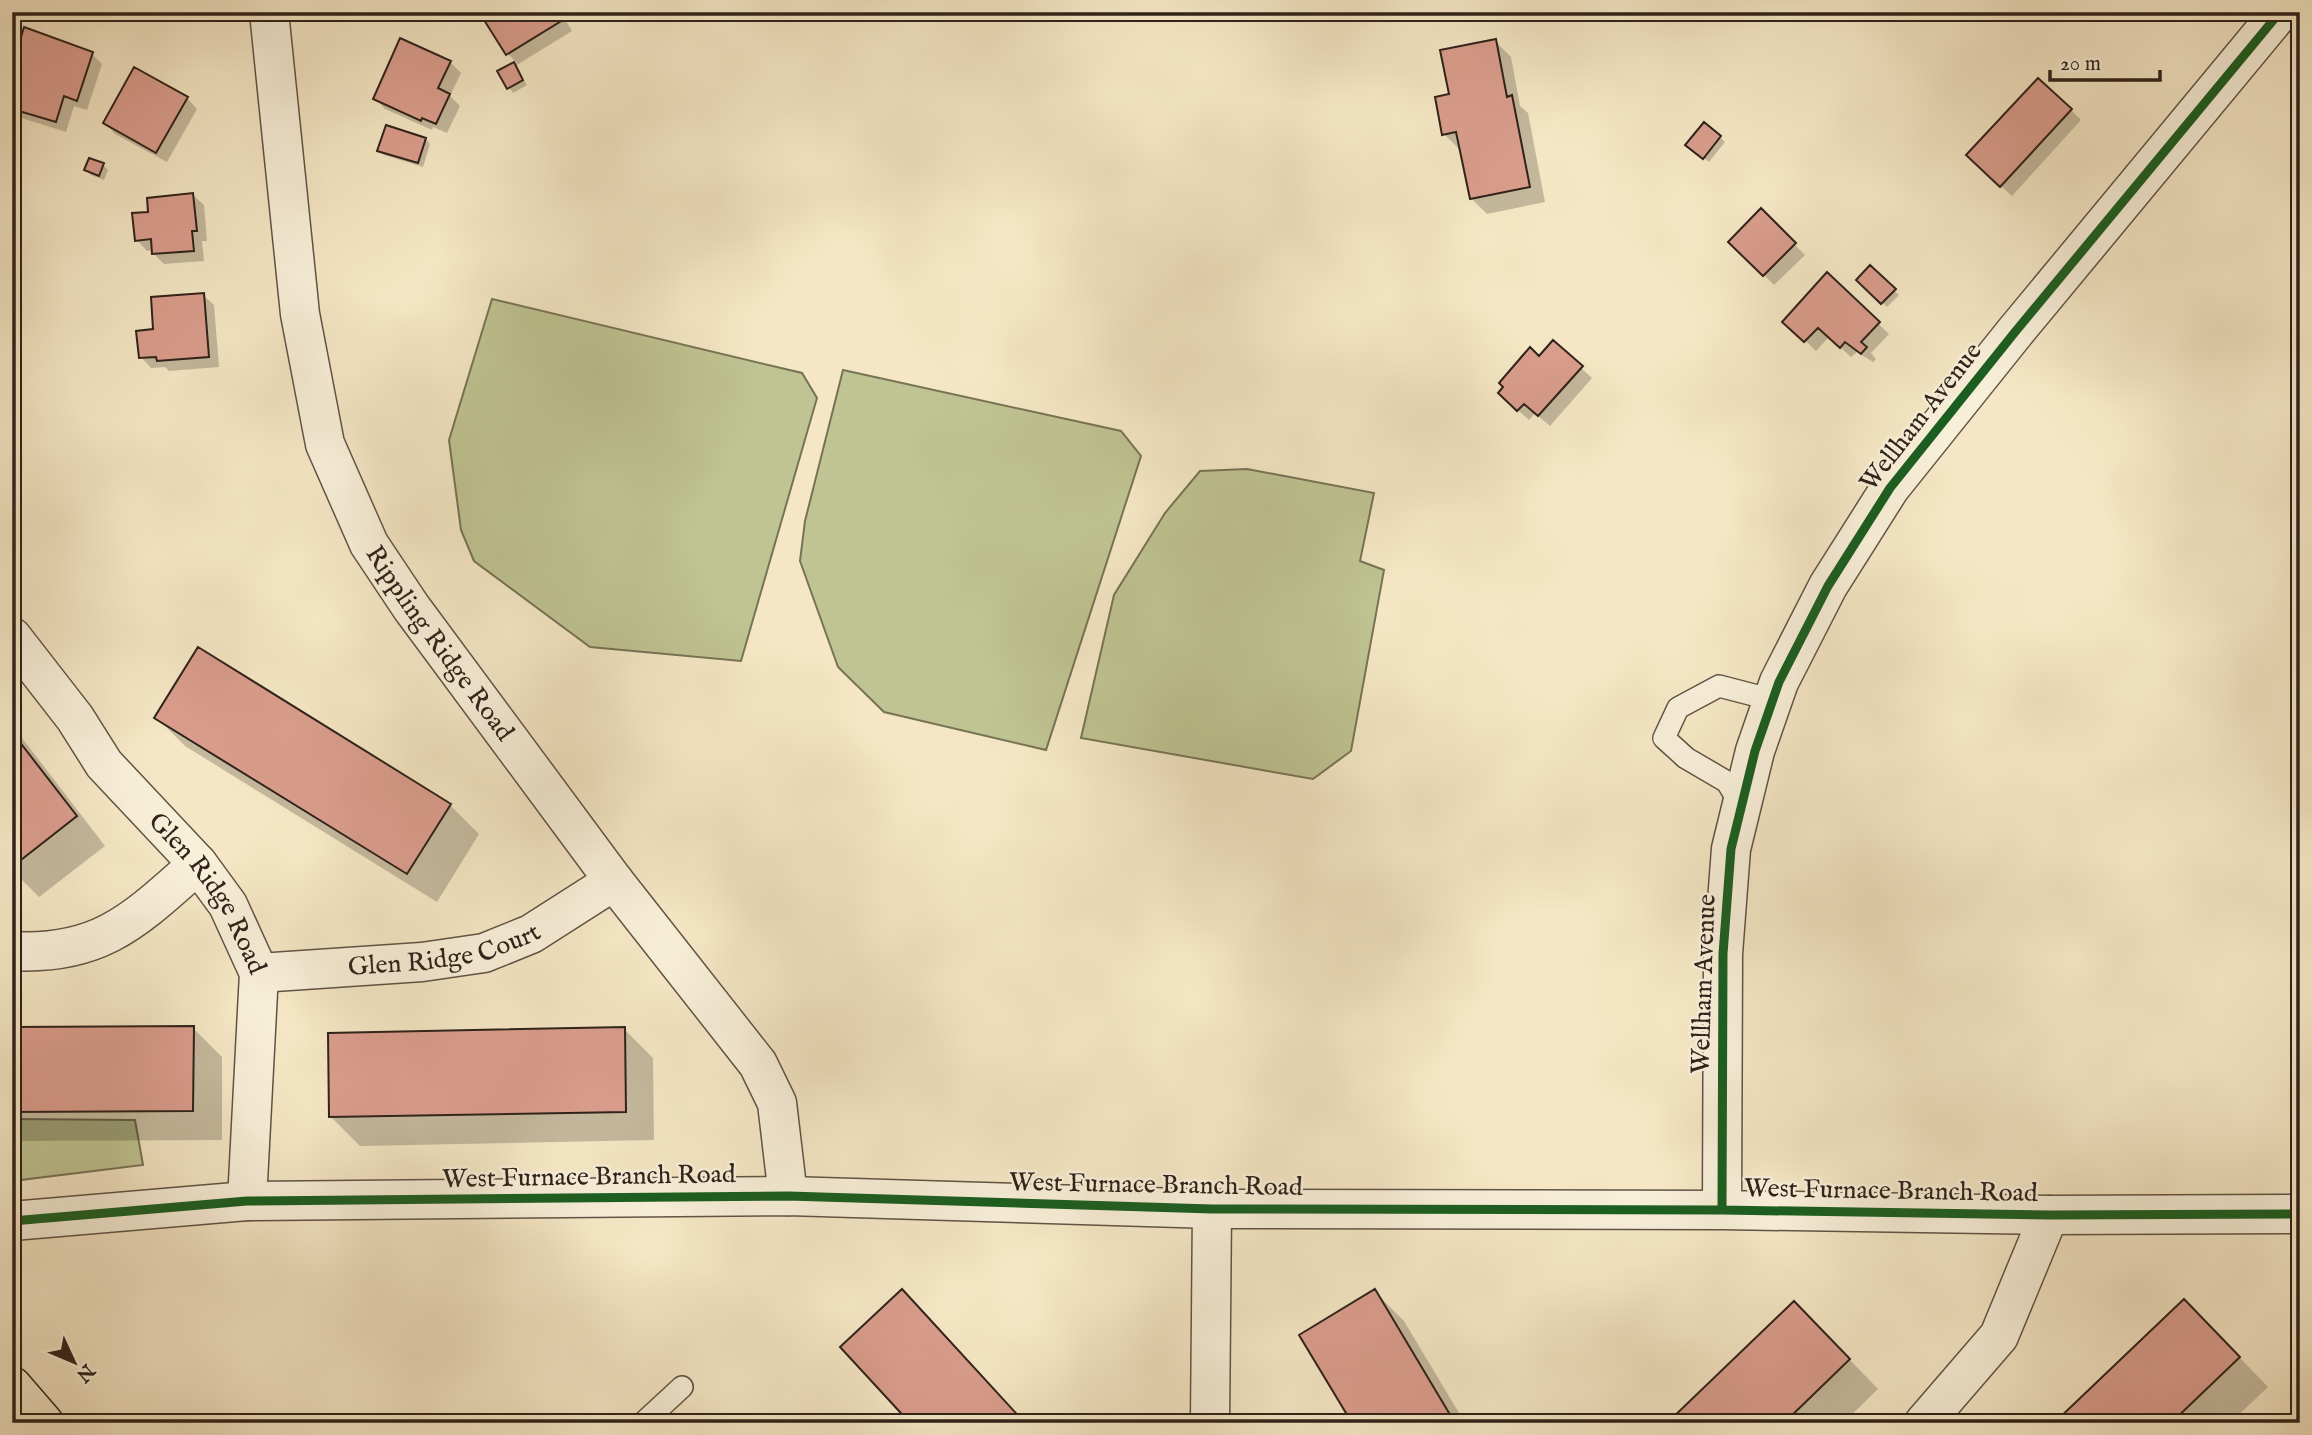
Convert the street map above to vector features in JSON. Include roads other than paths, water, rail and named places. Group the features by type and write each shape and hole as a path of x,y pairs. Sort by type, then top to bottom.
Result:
{"main road":[{"path":"12,1386 44,1423"}],"street":[{"name":"Rippling Ridge Road","path":"269,12 300,314 325,443 369,544 411,607 614,881 758,1064 777,1104 788,1196"},
{"name":"Wellham Avenue","path":"1722,1210 1723,954 1731,849 1755,751 1779,682 1828,586 1890,488 2015,331 2280,12"},
{"name":"Glen Ridge Road","path":"12,637 75,718 104,764 198,864 228,905 259,973 247,1201"},
{"path":"12,951 41,953 78,947 116,931 146,911 198,864"},
{"name":"Glen Ridge Court","path":"259,973 422,962 484,953 531,934 614,881"},
{"name":"West Furnace Branch Road","path":"12,1221 247,1201 788,1196 1212,1209 1722,1210 2049,1215 2300,1214"},
{"path":"1210,1423 1212,1209"},
{"path":"1924,1423 1999,1336 2049,1215"}],"lane":[{"path":"1742,806 1727,782 1686,758 1664,738 1678,708 1719,686 1773,700"},
{"path":"643,1423 682,1387"}]}
